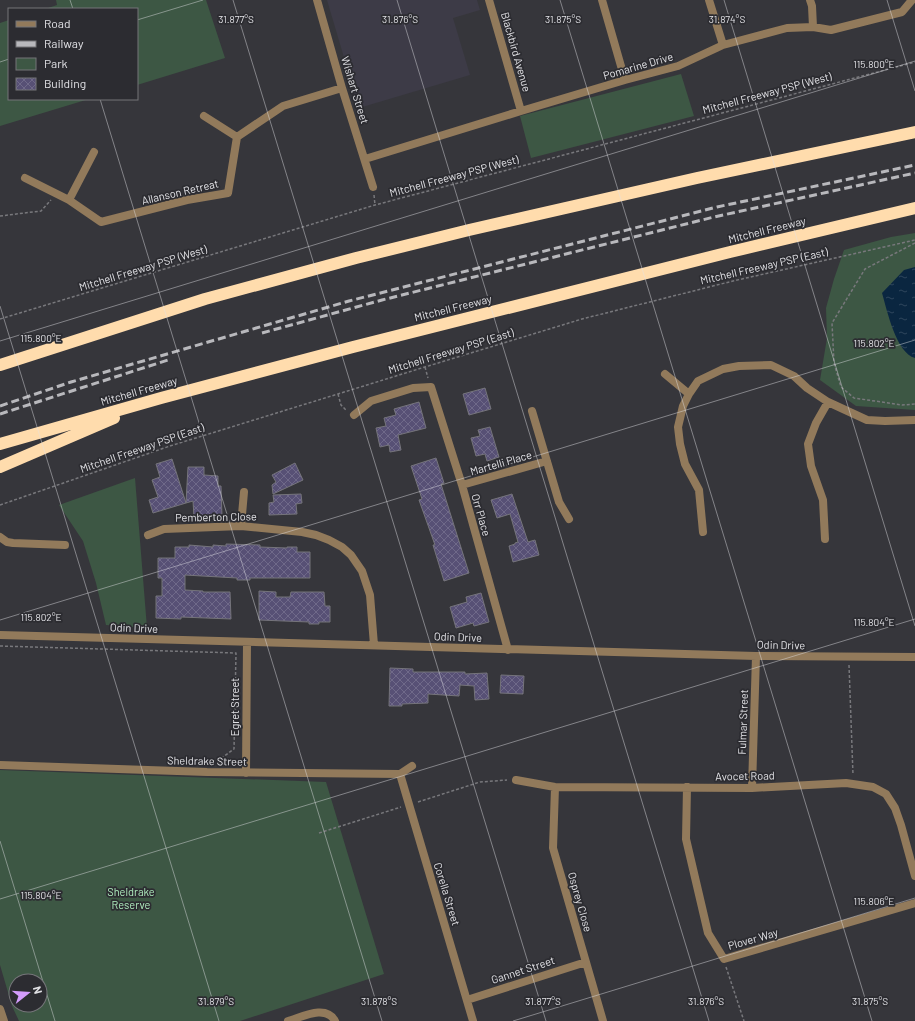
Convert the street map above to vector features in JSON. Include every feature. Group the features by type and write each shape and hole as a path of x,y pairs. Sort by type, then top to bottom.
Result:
{"highway":[{"path":"0,366 45,350 205,299 356,258 477,228 689,180 915,132"},
{"name":"Mitchell Freeway","path":"0,444 161,398 384,339 738,250 915,208"},
{"path":"0,356 45,350"},
{"path":"0,467 161,398"}],"street":[{"name":"Wishart Street","path":"317,0 342,88 366,159 373,187"},
{"name":"Blackbird Avenue","path":"489,0 521,111"},
{"path":"602,0 626,80"},
{"path":"709,0 723,45"},
{"path":"810,0 812,6 812,27"},
{"name":"Pomarine Drive","path":"366,159 521,111 678,66 723,45 787,28 812,27 832,30 902,12 912,0"},
{"path":"204,116 237,137 283,106 342,88"},
{"name":"Allanson Retreat","path":"25,178 69,200 101,222 187,200 228,193 237,137"},
{"path":"69,200 94,152"},
{"path":"703,532 699,490 686,464 678,433 683,406 698,381 723,369 739,366 771,366 794,376 828,402 867,420 915,420"},
{"path":"665,374 689,394"},
{"path":"355,415 371,401 413,388 431,388"},
{"name":"Orr Place","path":"431,388 462,485 508,650"},
{"path":"825,539 823,500 812,466 808,444 816,423 828,402"},
{"name":"Martelli Place","path":"532,411 558,502 569,519"},
{"name":"Martelli Place","path":"462,485 546,461"},
{"path":"241,526 244,492"},
{"name":"Pemberton Close","path":"148,535 164,529 241,526 302,532 329,540 346,551 362,571 372,605 374,646"},
{"path":"0,537 7,542 13,543 65,545"},
{"name":"Odin Drive","path":"0,635 756,656 915,657"},
{"name":"Egret Street","path":"246,773 247,642"},
{"name":"Fulmar Street","path":"752,788 756,656"},
{"name":"Sheldrake Street","path":"0,765 246,773 400,774"},
{"path":"400,774 412,766"},
{"name":"Corella Street","path":"400,774 473,1021"},
{"name":"Avocet Road","path":"516,780 555,787 752,788 846,783 873,787 886,794 895,808 915,876"},
{"name":"Osprey Close","path":"555,787 553,848 602,1021"},
{"name":"Plover Way","path":"687,788 686,840 708,933 724,960 915,904"},
{"name":"Gannet Street","path":"467,1000 586,962"},
{"path":"0,1009 4,1021"},
{"path":"288,1021 323,1012 330,1014 335,1021"}],"path":[{"name":"Mitchell Freeway PSP (West)","path":"0,319 375,206 915,62"},
{"path":"0,216 41,211 56,194"},
{"name":"Mitchell Freeway PSP (East)","path":"0,505 170,446 425,366 582,320 733,281 915,240"},
{"path":"915,243 865,269 832,323 834,362 841,387 854,398 902,405 915,404"},
{"path":"425,366 431,388"},
{"path":"338,394 344,408 348,412 355,415"},
{"path":"0,646 236,653 234,749 218,760 208,760 207,772"},
{"path":"849,657 853,775 852,784"},
{"path":"414,803 480,782 502,779 516,780"},
{"path":"319,834 403,807"},
{"path":"724,960 744,1021"}],"shaded area":[{"path":"327,0 477,0 480,10 453,18 470,75 359,108"}],"green space":[{"path":"56,0 206,0 225,58 138,85 138,8 48,8 57,5"},
{"path":"8,20 8,100 86,100 0,126 0,23"},
{"path":"681,74 694,116 531,158 520,116"},
{"path":"915,233 915,410 856,406 820,380 827,338 826,308 834,279 844,250 891,237"},
{"path":"135,478 147,628 106,625 96,583 83,541 59,505"},
{"name":"Sheldrake Reserve","path":"0,770 326,782 384,974 240,1021 19,1021 15,1013 48,1013 48,973 8,973 8,992 0,965"}],"water":[{"path":"915,267 915,358 908,354 898,340 893,330 882,293 904,270"}],"building":[{"path":"485,388 491,409 469,415 463,394"},
{"path":"419,402 426,428 398,435 401,450 390,452 389,445 380,447 376,428 386,426 384,418 396,415 394,409"},
{"path":"490,427 499,457 487,461 485,454 476,456 471,438 480,436 478,430"},
{"path":"436,458 444,483 441,484 469,573 444,581 433,545 435,545 419,500 422,499 411,466"},
{"path":"172,459 186,503 153,513 149,500 158,497 152,480 160,477 156,464"},
{"path":"295,463 303,480 273,494 272,485 276,482 272,475"},
{"path":"188,467 204,467 204,475 218,476 218,486 221,486 222,516 194,517 193,501 186,503"},
{"path":"301,494 302,503 296,504 297,514 269,515 269,503 274,502 273,495"},
{"path":"512,494 528,542 535,540 539,555 513,562 509,546 518,542 510,514 497,518 491,500"},
{"path":"226,544 260,545 260,547 297,547 297,552 310,552 310,578 250,578 250,580 237,580 237,578 185,575 185,590 230,592 231,619 181,617 181,619 156,618 156,596 162,596 162,578 158,578 158,558 175,558 175,547 189,547 189,545 213,547 213,545 226,546"},
{"path":"259,591 276,592 276,597 290,597 291,592 324,592 325,606 330,606 330,622 309,624 309,622 259,620"},
{"path":"481,593 489,622 474,626 473,623 456,628 450,607 467,602 466,597"},
{"path":"390,668 413,669 413,672 465,672 465,674 487,673 489,699 475,700 474,686 460,685 459,696 428,694 428,703 389,706"},
{"path":"501,675 524,676 523,694 500,693"}],"railway":[{"path":"0,406 71,382 349,301 717,207 915,165"},
{"path":"262,333 382,300 714,217 915,173"},
{"path":"0,414 168,360"}]}
